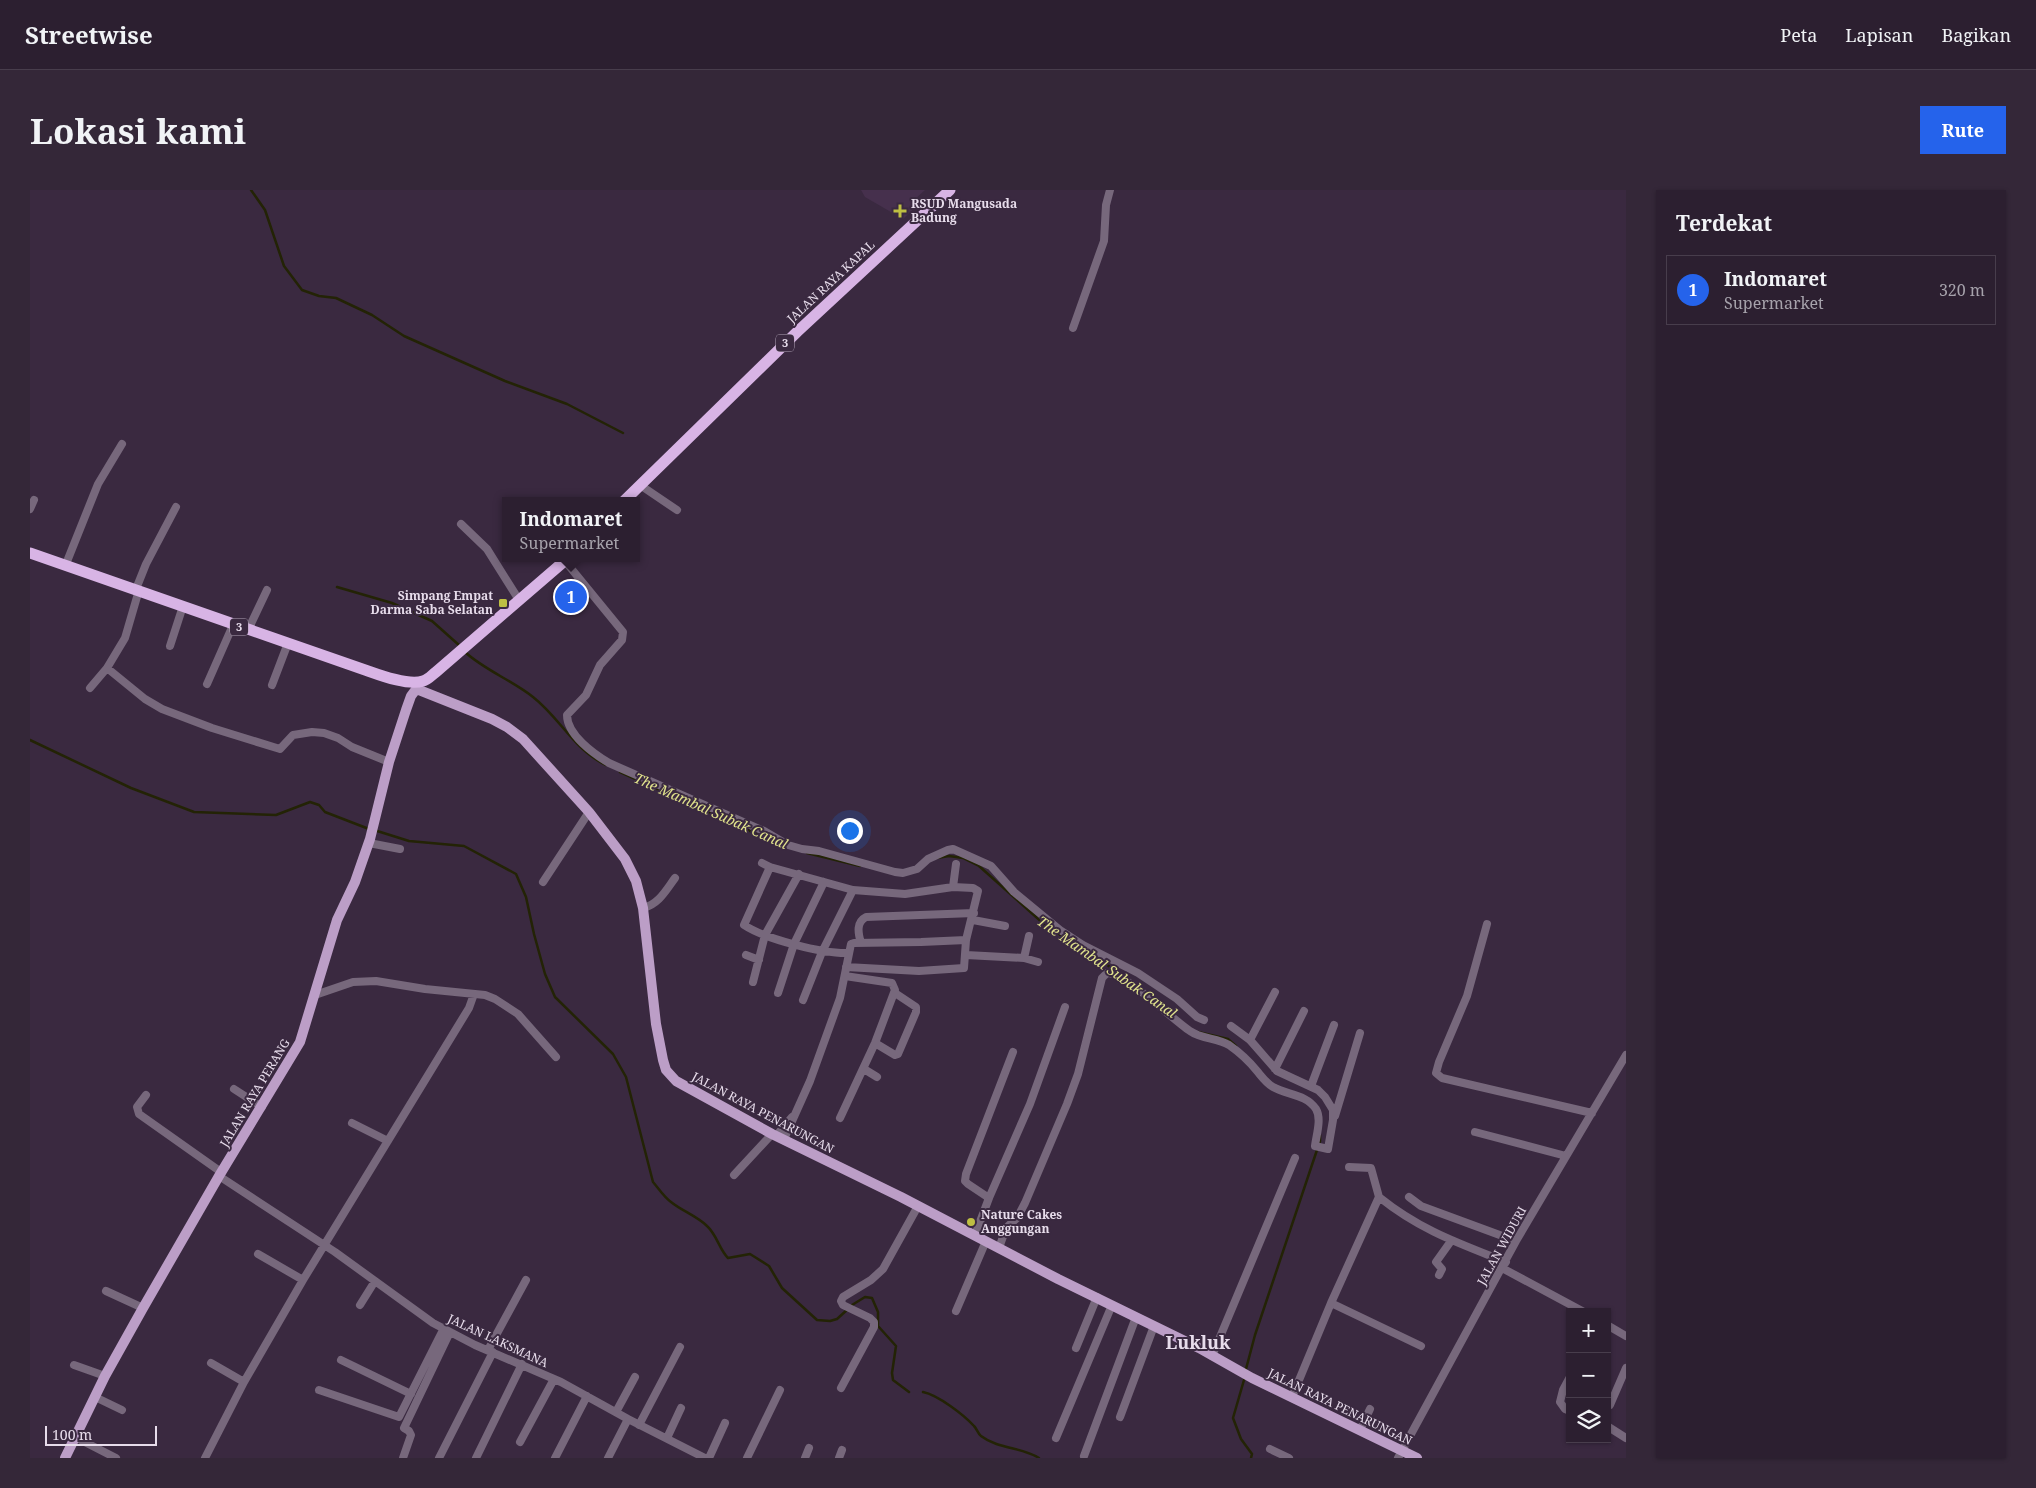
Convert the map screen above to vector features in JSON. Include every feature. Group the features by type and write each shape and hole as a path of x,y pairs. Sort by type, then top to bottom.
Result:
{"highway":[{"name":"JALAN RAYA KAPAL","path":"628,497 798,332 950,190"},
{"name":"3","path":"30,553 66,564 233,625 288,642 386,677 416,685"},
{"path":"416,685 446,664 564,562"}],"main road":[{"name":"JALAN RAYA PERANG","path":"65,1458 105,1376 143,1308 220,1174 300,1042 337,920 355,882 369,841 389,762 408,703 416,685"},
{"name":"JALAN RAYA PENARUNGAN","path":"416,685 507,727 531,747 606,832 632,870 643,908 656,1024 666,1070 676,1081 698,1095 777,1136 1097,1297 1247,1375 1360,1430 1400,1454 1417,1458"}],"street":[{"path":"1073,328 1104,241 1106,205 1110,190"},
{"path":"66,564 98,484 122,444"},
{"path":"640,485 677,510"},
{"path":"30,509 34,500"},
{"path":"90,688 107,668 125,638 137,590 146,564 176,507"},
{"path":"461,524 487,549 519,600"},
{"path":"568,562 623,632 622,640 600,665 586,695 566,718 572,730 594,754 609,763 772,834 788,845 802,850 819,851 894,872 917,869 928,859 948,850 962,853 991,866 1014,892 1060,930 1083,945 1138,972 1204,1020"},
{"path":"248,630 267,590"},
{"path":"170,646 183,606"},
{"path":"207,684 233,625"},
{"path":"272,685 288,642"},
{"path":"107,668 145,699 162,709 212,728 280,749 293,735 312,732 324,733 389,762"},
{"path":"543,882 589,812"},
{"path":"369,841 400,849"},
{"path":"762,863 770,867 852,890 905,894 953,887 976,889 978,891 966,940 965,965 961,969 919,970 846,967"},
{"path":"953,887 956,864"},
{"path":"770,867 744,923 746,927 822,952 848,953"},
{"path":"753,982 765,934 799,874"},
{"path":"643,908 650,906 660,898 675,878"},
{"path":"778,993 794,944 824,882"},
{"path":"803,1000 822,952 852,890"},
{"path":"861,943 858,934 859,925 861,919 866,917 973,917 1005,926"},
{"path":"1487,924 1468,996 1436,1073 1442,1078 1592,1113"},
{"path":"1024,958 1030,936"},
{"path":"734,1175 777,1136 794,1114 810,1081 840,998 848,953 852,943 966,940"},
{"path":"746,955 759,960"},
{"path":"966,955 1024,958 1038,962"},
{"path":"999,1248 1006,1228 1017,1218 1025,1202 1067,1104 1087,1041 1103,976 1107,973 1112,973 1126,981 1190,1031 1228,1045 1249,1062 1268,1084 1282,1092 1302,1097 1311,1104 1316,1109 1318,1119 1314,1146 1328,1149 1333,1120 1360,1033"},
{"path":"840,1118 864,1069 895,993 895,987 892,983 844,976"},
{"path":"315,995 353,982 376,981 474,994 495,999 518,1014 556,1057"},
{"path":"1148,998 1157,986"},
{"path":"1250,1040 1275,992"},
{"path":"875,1043 895,1055 898,1054 916,1012 916,1007 895,993"},
{"path":"205,1458 244,1382 303,1280 469,1008 474,994"},
{"path":"975,1235 1030,1104 1065,1007"},
{"path":"1275,1069 1304,1011"},
{"path":"1311,1086 1334,1025"},
{"path":"1231,1026 1250,1040 1275,1069 1318,1090 1330,1103 1333,1110 1333,1120"},
{"path":"989,1198 965,1181 966,1174 1013,1052"},
{"name":"JALAN WIDURI","path":"1400,1454 1516,1241 1626,1055"},
{"path":"864,1069 877,1077"},
{"path":"234,1089 262,1107"},
{"name":"JALAN LAKSMANA","path":"146,1095 138,1105 138,1114 220,1174 375,1280 426,1319 490,1351 554,1378 639,1425 705,1458"},
{"path":"352,1123 388,1141"},
{"path":"1474,1132 1566,1156"},
{"path":"1212,1356 1295,1158"},
{"path":"1349,1167 1371,1168 1380,1196 1419,1225 1504,1265 1577,1308"},
{"path":"1292,1397 1331,1303 1380,1196"},
{"path":"1409,1197 1421,1206 1516,1241"},
{"path":"841,1388 874,1327 874,1322 843,1305 841,1301 843,1297 871,1280 883,1269 918,1206"},
{"path":"956,1311 986,1241"},
{"path":"1439,1275 1442,1269 1436,1262 1451,1241"},
{"path":"258,1254 303,1280"},
{"path":"360,1305 375,1280"},
{"path":"439,1458 526,1280"},
{"path":"106,1290 143,1308"},
{"path":"1076,1348 1097,1297"},
{"path":"1331,1303 1421,1346"},
{"path":"1056,1438 1112,1305"},
{"path":"1084,1456 1136,1318"},
{"path":"1120,1417 1154,1326"},
{"path":"1611,1327 1626,1336"},
{"path":"319,1390 399,1417 447,1330"},
{"path":"403,1458 412,1435 404,1428 447,1330"},
{"path":"639,1425 680,1347"},
{"path":"341,1360 411,1394"},
{"path":"211,1363 244,1382"},
{"path":"476,1458 522,1364"},
{"path":"74,1365 105,1376"},
{"path":"1611,1403 1626,1368"},
{"path":"616,1412 635,1377"},
{"path":"520,1442 554,1378"},
{"path":"1566,1384 1560,1402 1566,1409"},
{"path":"747,1458 780,1390"},
{"path":"555,1458 588,1396"},
{"path":"95,1397 122,1410"},
{"path":"667,1438 681,1408"},
{"path":"1360,1430 1370,1408"},
{"path":"608,1458 628,1419"},
{"path":"710,1458 725,1423"},
{"path":"1611,1429 1626,1438"},
{"path":"75,1437 116,1458"},
{"path":"805,1458 809,1448"},
{"path":"839,1458 842,1450"},
{"path":"1270,1450 1290,1458"}],"shaded area":[{"name":"RSUD Mangusada Badung","path":"861,190 925,190 915,199 920,203 903,219 865,197"}],"waterway":[{"path":"251,190 265,210 284,266 302,290 319,296 336,298 372,315 404,336 505,381 567,404 623,433"},
{"name":"The Mambal Subak Canal","path":"337,587 392,603 432,621 460,646"},
{"name":"The Mambal Subak Canal","path":"465,652 543,705 585,751 606,765"},
{"path":"30,740 131,788 194,812 276,815 310,802 319,805 325,812 369,829"},
{"name":"The Mambal Subak Canal","path":"620,772 781,845"},
{"path":"374,830 409,841 464,846 516,874 526,897 545,974 555,997 613,1054 626,1077 653,1182 668,1200 707,1226 728,1258 750,1254 769,1266 782,1288 817,1320 830,1321 837,1319 848,1309"},
{"name":"The Mambal Subak Canal","path":"807,853 860,866"},
{"name":"The Mambal Subak Canal","path":"937,858 949,856 963,858 979,866 1045,925 1118,972"},
{"name":"The Mambal Subak Canal","path":"1198,1032 1228,1039 1236,1046"},
{"name":"The Mambal Subak Canal","path":"1246,1369 1255,1335 1320,1141 1320,1135"},
{"path":"852,1305 865,1297 872,1298 878,1312 878,1326 896,1346 892,1373 893,1380 909,1392"},
{"name":"The Mambal Subak Canal","path":"1244,1380 1233,1418 1241,1439 1252,1454 1251,1458"},
{"path":"923,1392 943,1401 964,1416 980,1435 988,1440 1039,1458"}],"place":[{"name":"RSUD Mangusada Badung","path":"900,211"},
{"name":"Indomaret","path":"571,597"},
{"name":"Simpang Empat Darma Saba Selatan","path":"503,603"},
{"name":"Nature Cakes Anggungan","path":"971,1222"}],"district":[{"name":"Lukluk","path":"1198,1343"}]}
